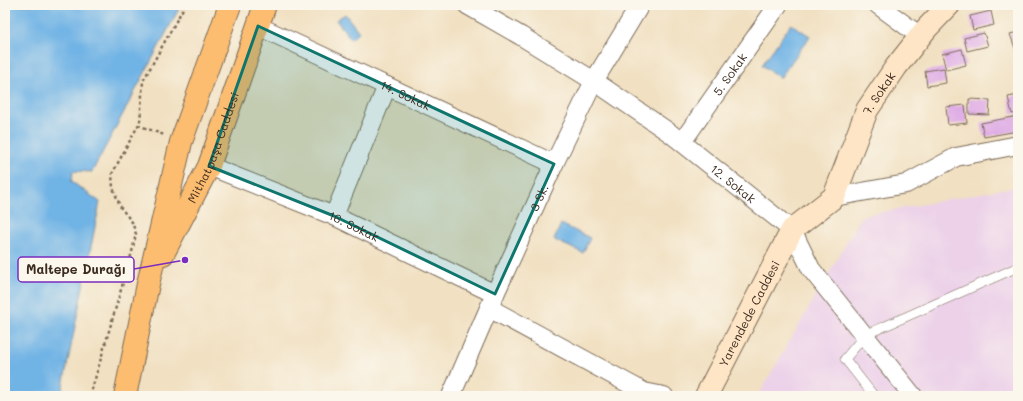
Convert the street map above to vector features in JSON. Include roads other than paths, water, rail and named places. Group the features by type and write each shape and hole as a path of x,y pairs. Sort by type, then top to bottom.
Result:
{"main road":[{"name":"Mithatpaşa Caddesi","path":"124,396 181,142 230,5"},
{"name":"Mithatpaşa Caddesi","path":"148,284 209,166 266,5"}],"street":[{"name":"12. Sokak","path":"467,5 594,81 682,142 792,230"},
{"name":"3 Sk.","path":"451,396 554,164 594,81 640,5"},
{"name":"5. Sokak","path":"682,142 778,5"},
{"path":"878,5 920,36"},
{"name":"7. Sokak","path":"834,197 867,110 896,67 920,36 949,5"},
{"name":"14. Sokak","path":"258,26 554,164"},
{"path":"334,216 387,86"},
{"path":"913,396 812,268 792,230 834,197 906,184 956,157 1018,145"},
{"name":"16. Sokak","path":"209,166 334,216 492,301 642,394 664,396"},
{"name":"Yarendede Caddesi","path":"706,396 792,230"}],"lane":[{"path":"874,396 845,359 865,335 1018,267"}],"water":[{"path":"5,5 181,5 92,172 73,171 72,182 100,202 61,396 5,396"},
{"path":"345,14 359,32 351,39 336,20"},
{"path":"791,24 810,36 780,78 762,65"},
{"path":"561,224 590,238 583,253 554,240"}],"waterway":[{"path":"1014,5 1018,6"}],"place":[{"name":"Maltepe Durağı","path":"185,260"}]}
